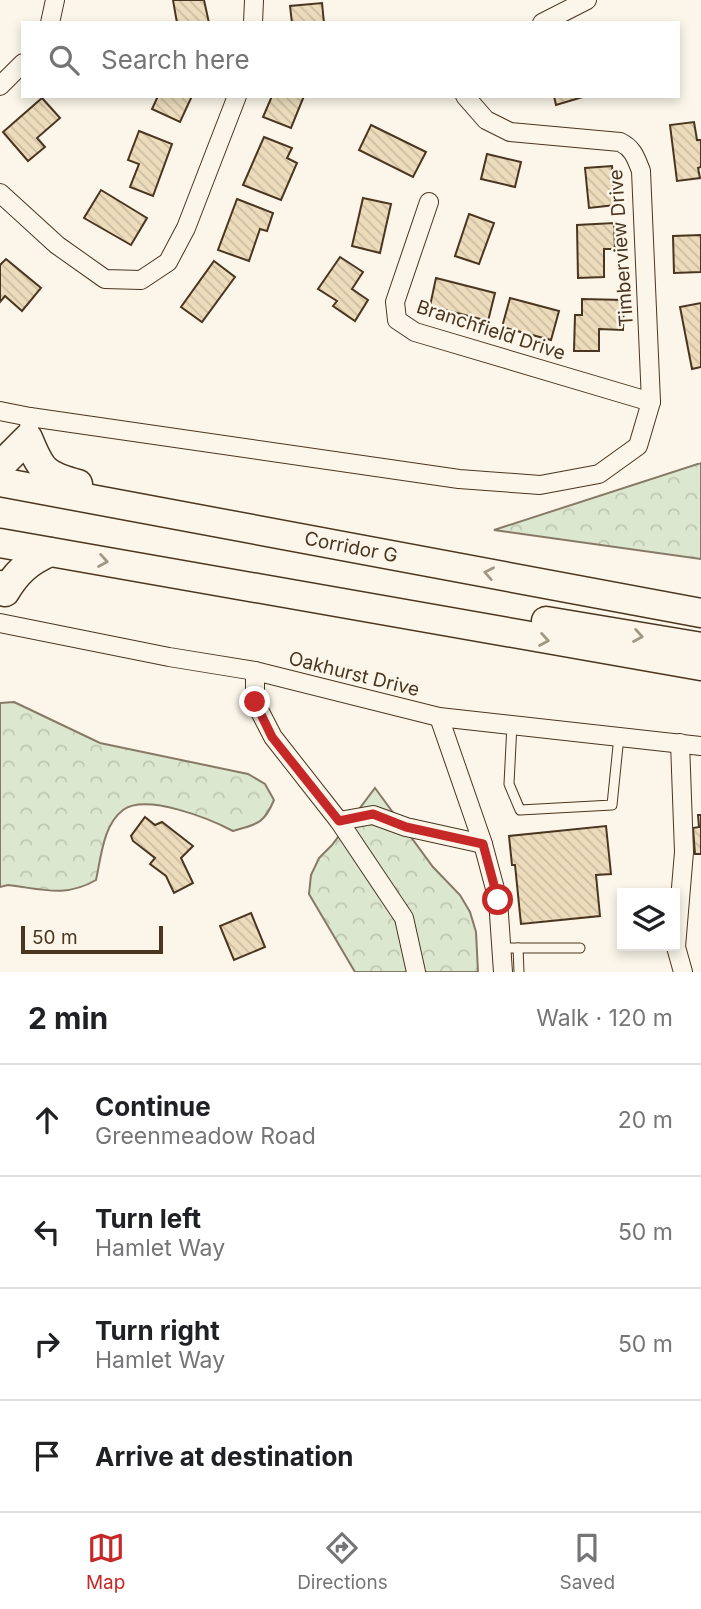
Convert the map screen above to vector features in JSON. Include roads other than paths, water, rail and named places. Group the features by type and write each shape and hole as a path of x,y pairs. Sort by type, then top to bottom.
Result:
{"highway":[{"path":"0,466 29,428"},
{"path":"29,428 38,462 53,477 117,494 232,516 318,541"},
{"name":"Corridor G","path":"0,482 701,613"},
{"path":"0,543 701,666"},
{"path":"2,588 31,560 50,552"},
{"path":"188,576 212,563 701,647"}],"street":[{"path":"50,21 55,0"},
{"path":"253,21 254,0"},
{"path":"546,21 587,0"},
{"path":"0,86 21,65"},
{"path":"0,193 57,246 105,279 141,280 168,262 186,228 236,98"},
{"name":"Timberview Drive","path":"467,98 486,120 510,132 620,142 630,146 641,171 651,402"},
{"name":"Branchfield Drive","path":"429,202 396,302 397,320 415,332 651,402"},
{"path":"0,411 29,428 459,479 540,485 599,474 638,446 651,402"},
{"path":"0,623 2,588"},
{"name":"Oakhurst Drive","path":"0,623 169,657 255,671 439,717 701,747"},
{"path":"255,671 255,702 272,737 339,821 404,918 415,972"},
{"path":"439,717 483,844 498,900 510,948 503,972"},
{"path":"680,743 684,852 676,947 683,972"},
{"path":"339,821 373,814 406,827 483,844"}],"lane":[{"path":"512,724 509,784 520,810 611,805 619,736"},
{"path":"519,972 510,948 580,948"}]}
